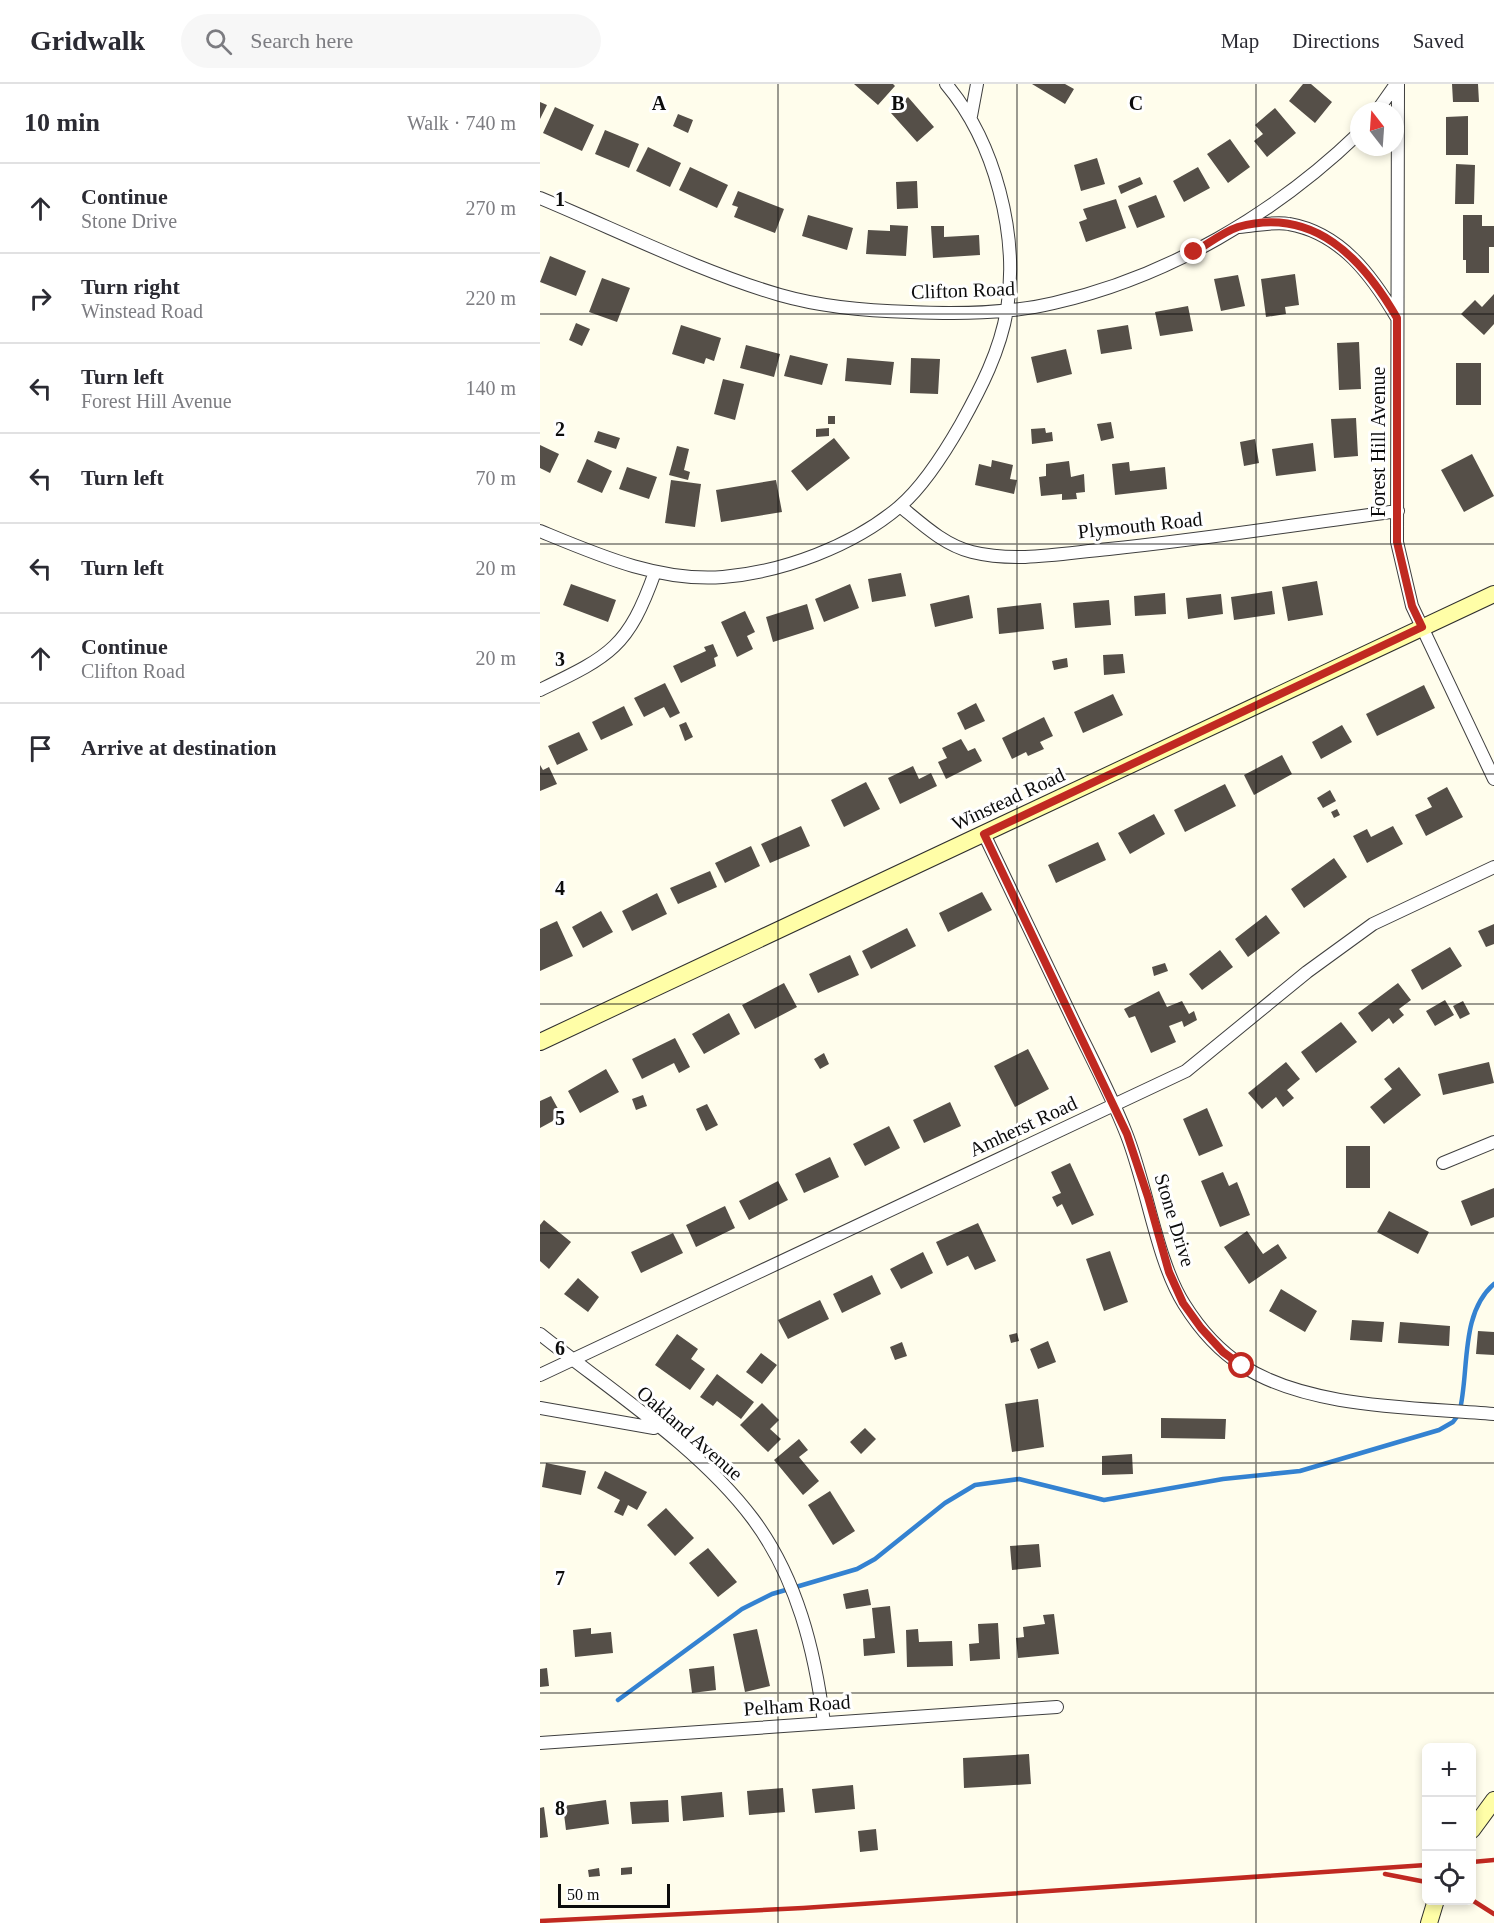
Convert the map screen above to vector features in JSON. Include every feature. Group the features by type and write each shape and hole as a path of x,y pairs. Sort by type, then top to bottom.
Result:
{"street":[{"path":"540,531 600,556 655,572 686,577 723,577 765,570 833,546 868,528 900,506 950,444 993,359 1007,309 1010,263 1006,226 991,167 971,116 946,84"},
{"path":"971,116 977,84"},
{"path":"1384,102 1397,84"},
{"name":"Forest Hill Avenue","path":"1397,84 1397,542 1403,574 1422,627 1494,779"},
{"name":"Clifton Road","path":"540,198 739,281 809,302 878,311 972,313 1053,304 1108,287 1194,252 1238,228 1333,158 1350,142"},
{"path":"1238,228 1287,223 1307,228 1363,267 1397,318"},
{"name":"Plymouth Road","path":"900,506 946,542 971,552 1000,556 1041,556 1141,546 1398,510"},
{"path":"540,690 588,667 612,650 631,629 655,572"},
{"name":"Winstead Road","path":"540,1040 1494,594"},
{"name":"Stone Drive","path":"984,834 1114,1105 1148,1197 1169,1272 1183,1303 1201,1328 1223,1352 1265,1379 1319,1397 1494,1414"},
{"name":"Amherst Road","path":"540,1375 1186,1071 1307,972 1373,924 1494,867"},
{"path":"1443,1163 1494,1142"},
{"name":"Oakland Avenue","path":"540,1334 662,1431 732,1494 753,1520 776,1556 795,1595 818,1678 824,1723"},
{"path":"540,1408 645,1425 662,1431"},
{"name":"Pelham Road","path":"540,1743 1058,1707"},
{"path":"1476,1825 1494,1800"},
{"path":"1429,1923 1434,1905"}],"building":[{"path":"854,84 893,84 895,86 878,105"},
{"path":"1032,84 1065,84 1074,89 1065,104"},
{"path":"1303,84 1311,84 1332,102 1315,123 1289,101"},
{"path":"1452,84 1478,84 1479,102 1453,102"},
{"path":"908,97 934,127 917,142 891,113"},
{"path":"540,102 547,105 540,119"},
{"path":"555,107 594,125 582,151 543,133"},
{"path":"1275,108 1296,133 1267,157 1254,141 1263,134 1255,125"},
{"path":"678,114 693,120 688,133 673,126"},
{"path":"1468,116 1468,155 1446,155 1446,117"},
{"path":"605,130 639,144 629,168 595,154"},
{"path":"1230,139 1250,167 1228,183 1207,154"},
{"path":"648,147 681,163 670,187 636,171"},
{"path":"1097,158 1105,184 1081,191 1074,165"},
{"path":"1456,164 1475,165 1474,204 1455,204"},
{"path":"690,167 728,185 717,208 679,190"},
{"path":"1198,167 1210,188 1184,202 1173,181"},
{"path":"1140,177 1143,184 1121,194 1118,186"},
{"path":"917,181 918,208 897,209 896,182"},
{"path":"738,191 784,209 775,233 734,217 738,207 732,205"},
{"path":"1156,195 1165,217 1137,228 1128,206"},
{"path":"1116,199 1126,228 1086,242 1079,222 1087,219 1083,209"},
{"path":"808,215 853,228 847,250 802,236"},
{"path":"1463,215 1482,215 1482,226 1494,226 1494,247 1489,247 1489,273 1466,273 1466,260 1463,260"},
{"path":"890,225 908,226 906,256 866,254 868,230 890,231"},
{"path":"931,226 944,226 944,237 979,235 980,255 933,258"},
{"path":"550,256 586,271 576,296 540,282"},
{"path":"1295,274 1299,305 1285,307 1286,314 1266,317 1261,279"},
{"path":"1238,275 1245,306 1221,311 1214,279"},
{"path":"602,278 630,288 617,322 589,312"},
{"path":"1494,294 1494,324 1484,335 1461,314 1475,300 1482,307"},
{"path":"1188,306 1193,331 1160,336 1155,312"},
{"path":"576,323 590,329 582,346 569,340"},
{"path":"681,325 721,338 714,361 706,358 704,364 672,354"},
{"path":"1128,325 1132,349 1101,354 1097,330"},
{"path":"1359,342 1361,389 1339,390 1337,343"},
{"path":"746,345 780,354 774,377 740,368"},
{"path":"1066,349 1072,374 1037,383 1031,357"},
{"path":"790,355 828,364 822,385 784,376"},
{"path":"847,358 894,362 891,385 845,381"},
{"path":"911,358 940,359 938,394 910,393"},
{"path":"1456,363 1481,363 1481,405 1456,405"},
{"path":"723,379 744,384 735,420 714,414"},
{"path":"828,416 835,416 835,424 828,424"},
{"path":"1356,418 1358,456 1334,458 1331,419"},
{"path":"1111,422 1114,438 1101,441 1097,424"},
{"path":"829,428 829,436 816,437 816,429"},
{"path":"1045,428 1046,433 1052,432 1053,441 1032,444 1031,429"},
{"path":"598,431 620,438 616,449 594,442"},
{"path":"834,438 850,458 807,491 791,471"},
{"path":"1255,439 1259,463 1244,466 1240,442"},
{"path":"1313,443 1316,471 1276,476 1272,449"},
{"path":"540,445 559,454 550,473 540,468"},
{"path":"677,446 689,449 684,470 690,472 688,480 669,475"},
{"path":"1472,454 1494,496 1464,512 1441,470"},
{"path":"587,459 612,471 602,493 577,482"},
{"path":"992,460 1013,465 1010,479 1017,480 1014,494 975,485 979,464 991,467"},
{"path":"1069,461 1071,477 1084,474 1085,492 1076,493 1077,499 1062,500 1062,494 1041,496 1039,477 1046,476 1046,464"},
{"path":"1129,462 1130,471 1165,467 1167,489 1115,495 1112,464"},
{"path":"627,467 657,477 649,499 619,489"},
{"path":"671,480 701,484 695,527 665,523"},
{"path":"776,480 782,512 721,522 716,490"},
{"path":"901,573 906,596 872,602 868,579"},
{"path":"1317,581 1323,615 1288,621 1282,587"},
{"path":"571,584 616,600 608,622 563,605"},
{"path":"850,584 859,608 824,622 815,599"},
{"path":"1272,591 1275,614 1234,620 1231,597"},
{"path":"1165,593 1166,614 1135,616 1134,596"},
{"path":"1221,594 1223,614 1188,619 1186,598"},
{"path":"969,595 973,618 935,627 930,604"},
{"path":"1109,600 1111,625 1075,628 1073,603"},
{"path":"1041,603 1044,629 999,634 997,608"},
{"path":"807,604 814,629 773,642 766,617"},
{"path":"745,611 755,632 747,636 753,649 737,657 721,622"},
{"path":"713,644 718,656 714,658 716,666 681,683 673,666 706,651 704,647"},
{"path":"1123,654 1125,673 1104,675 1103,655"},
{"path":"1067,658 1068,667 1054,670 1052,661"},
{"path":"665,683 680,713 670,718 664,707 644,717 634,698"},
{"path":"1424,685 1435,708 1377,736 1366,714"},
{"path":"1113,694 1123,715 1083,733 1074,712"},
{"path":"976,703 985,721 965,730 957,713"},
{"path":"624,706 633,725 601,740 592,722"},
{"path":"1044,717 1053,736 1040,742 1044,749 1028,756 1026,752 1012,759 1002,738"},
{"path":"686,722 693,737 685,741 679,725"},
{"path":"1342,725 1352,742 1321,759 1312,742"},
{"path":"579,732 588,750 557,765 548,746"},
{"path":"961,739 968,751 975,748 982,761 946,779 938,762 947,758 942,748"},
{"path":"1282,755 1292,774 1254,795 1244,775"},
{"path":"540,765 543,770 549,767 557,784 540,791"},
{"path":"913,766 919,779 931,773 937,786 900,804 888,778"},
{"path":"866,782 880,809 844,827 831,800"},
{"path":"1225,784 1236,806 1185,832 1174,810"},
{"path":"1447,787 1463,817 1426,836 1415,815 1432,807 1427,798"},
{"path":"1330,790 1336,801 1323,808 1317,798"},
{"path":"1337,809 1340,815 1334,818 1331,812"},
{"path":"1154,814 1165,834 1130,854 1118,833"},
{"path":"801,826 810,846 770,863 761,844"},
{"path":"1393,826 1403,844 1367,863 1353,836 1367,829 1371,837"},
{"path":"1098,842 1106,860 1056,883 1048,865"},
{"path":"751,846 760,866 725,883 715,863"},
{"path":"1334,858 1347,877 1304,908 1291,889"},
{"path":"710,871 717,887 678,904 670,888"},
{"path":"982,892 992,910 948,932 939,913"},
{"path":"657,893 667,914 632,931 622,911"},
{"path":"601,911 613,932 583,948 572,927"},
{"path":"1266,915 1280,933 1248,957 1235,939"},
{"path":"557,921 573,956 540,971 540,929"},
{"path":"1494,924 1494,944 1486,947 1478,931"},
{"path":"907,928 916,946 871,969 862,951"},
{"path":"1450,947 1462,966 1422,990 1411,970"},
{"path":"1220,950 1233,967 1202,990 1189,974"},
{"path":"850,955 859,975 818,993 809,974"},
{"path":"1165,963 1168,971 1154,976 1152,967"},
{"path":"784,983 797,1007 755,1029 742,1005"},
{"path":"1398,983 1411,1000 1399,1009 1404,1015 1393,1024 1389,1018 1372,1032 1358,1013"},
{"path":"1159,991 1167,1007 1182,1001 1189,1014 1194,1011 1197,1020 1184,1027 1182,1021 1169,1026 1176,1042 1151,1053 1135,1016 1129,1018 1124,1009"},
{"path":"1445,1000 1454,1015 1435,1026 1426,1011"},
{"path":"1463,1001 1470,1014 1460,1019 1453,1006"},
{"path":"729,1013 740,1034 704,1054 692,1034"},
{"path":"1341,1022 1357,1042 1316,1073 1301,1052"},
{"path":"675,1038 690,1067 679,1073 674,1063 642,1079 632,1059"},
{"path":"1028,1049 1049,1089 1015,1107 994,1066"},
{"path":"824,1053 829,1064 820,1069 814,1059"},
{"path":"1286,1062 1300,1079 1287,1090 1294,1098 1283,1107 1276,1097 1262,1109 1248,1093"},
{"path":"1489,1062 1494,1083 1443,1095 1438,1074"},
{"path":"1399,1067 1421,1095 1384,1124 1370,1107 1392,1089 1384,1079"},
{"path":"606,1069 619,1092 580,1113 568,1091"},
{"path":"643,1095 647,1106 636,1110 632,1099"},
{"path":"551,1096 562,1116 540,1128 540,1101"},
{"path":"950,1102 961,1126 924,1143 913,1120"},
{"path":"707,1104 718,1125 706,1131 696,1109"},
{"path":"1207,1108 1223,1146 1199,1156 1183,1119"},
{"path":"889,1126 900,1148 865,1166 853,1144"},
{"path":"1346,1146 1370,1146 1370,1188 1346,1188"},
{"path":"830,1157 839,1177 804,1193 795,1174"},
{"path":"1070,1163 1094,1215 1072,1225 1062,1204 1057,1207 1052,1197 1061,1193 1051,1172"},
{"path":"1223,1172 1229,1186 1237,1182 1250,1215 1220,1227 1201,1181"},
{"path":"778,1181 788,1200 749,1220 739,1201"},
{"path":"1494,1188 1494,1217 1471,1226 1461,1201"},
{"path":"725,1206 735,1228 696,1247 686,1225"},
{"path":"1389,1211 1429,1232 1418,1254 1377,1232"},
{"path":"544,1220 571,1242 549,1269 540,1261 540,1225"},
{"path":"978,1223 996,1261 975,1270 968,1256 947,1266 936,1242"},
{"path":"1247,1231 1263,1254 1278,1244 1287,1258 1249,1284 1224,1247"},
{"path":"673,1233 683,1253 641,1273 631,1252"},
{"path":"1110,1251 1128,1302 1104,1311 1086,1259"},
{"path":"923,1252 933,1273 901,1289 890,1269"},
{"path":"872,1275 881,1294 842,1313 833,1294"},
{"path":"578,1278 599,1297 588,1312 564,1294"},
{"path":"1281,1289 1317,1311 1305,1332 1269,1311"},
{"path":"820,1300 829,1319 788,1339 778,1320"},
{"path":"1352,1320 1384,1322 1382,1342 1350,1340"},
{"path":"1400,1322 1450,1326 1449,1346 1398,1343"},
{"path":"1478,1331 1494,1332 1494,1355 1476,1354"},
{"path":"1017,1333 1019,1341 1011,1343 1009,1335"},
{"path":"677,1334 698,1349 691,1359 705,1369 690,1390 655,1365"},
{"path":"1048,1341 1056,1362 1038,1369 1030,1349"},
{"path":"902,1342 907,1356 895,1360 890,1347"},
{"path":"761,1353 777,1365 762,1384 746,1372"},
{"path":"717,1374 754,1402 741,1419 717,1401 713,1406 700,1397"},
{"path":"1038,1399 1044,1447 1012,1452 1005,1404"},
{"path":"762,1403 779,1420 770,1429 781,1439 768,1452 740,1425"},
{"path":"1161,1418 1226,1419 1225,1439 1161,1438"},
{"path":"865,1428 876,1439 861,1454 850,1442"},
{"path":"799,1439 808,1450 799,1457 819,1481 803,1495 774,1460"},
{"path":"1132,1454 1133,1474 1102,1475 1102,1456"},
{"path":"546,1463 586,1471 581,1495 542,1487"},
{"path":"605,1471 647,1492 637,1510 628,1505 623,1516 614,1512 620,1500 597,1488"},
{"path":"830,1491 855,1531 833,1545 808,1505"},
{"path":"666,1508 694,1538 675,1556 647,1525"},
{"path":"1039,1544 1041,1567 1012,1570 1010,1546"},
{"path":"708,1548 737,1582 718,1597 689,1563"},
{"path":"868,1589 871,1605 846,1609 843,1594"},
{"path":"890,1606 895,1653 864,1656 863,1639 875,1638 872,1608"},
{"path":"1054,1614 1059,1654 1018,1658 1016,1638 1024,1637 1023,1627 1045,1624 1043,1615"},
{"path":"998,1623 1000,1659 970,1661 969,1644 979,1643 978,1624"},
{"path":"591,1628 591,1634 611,1632 613,1653 575,1657 573,1630"},
{"path":"757,1629 770,1686 745,1692 733,1634"},
{"path":"918,1629 919,1642 952,1641 953,1666 907,1667 906,1630"},
{"path":"714,1666 716,1690 692,1693 689,1669"},
{"path":"547,1668 549,1686 540,1687 540,1669"},
{"path":"1029,1754 1031,1784 964,1788 963,1758"},
{"path":"853,1785 855,1809 815,1813 812,1789"},
{"path":"783,1788 785,1812 749,1815 747,1791"},
{"path":"722,1792 724,1817 683,1821 681,1796"},
{"path":"606,1800 609,1824 566,1830 563,1806"},
{"path":"668,1800 669,1822 632,1824 630,1802"},
{"path":"544,1807 548,1837 540,1838 540,1808"},
{"path":"876,1829 878,1850 860,1852 858,1831"},
{"path":"632,1867 632,1874 621,1875 621,1868"},
{"path":"599,1868 600,1876 589,1877 588,1870"}],"waterway":[{"path":"618,1700 742,1609 772,1594 857,1569 875,1559 945,1503 975,1485 1019,1479 1104,1500 1223,1479 1300,1471 1439,1430 1453,1422 1459,1414 1470,1328 1475,1311 1494,1284"}],"railway":[{"path":"1476,1862 1494,1860"},
{"path":"540,1921 803,1908 1422,1865"},
{"path":"1385,1874 1422,1881"},
{"path":"1476,1903 1494,1914"}],"route":[{"path":"1194,252 1238,228 1287,223 1307,228 1349,254 1378,286 1397,318 1397,542 1412,606 1422,627 984,834 1127,1134 1169,1272 1183,1303 1201,1328 1223,1352 1242,1366"}]}
